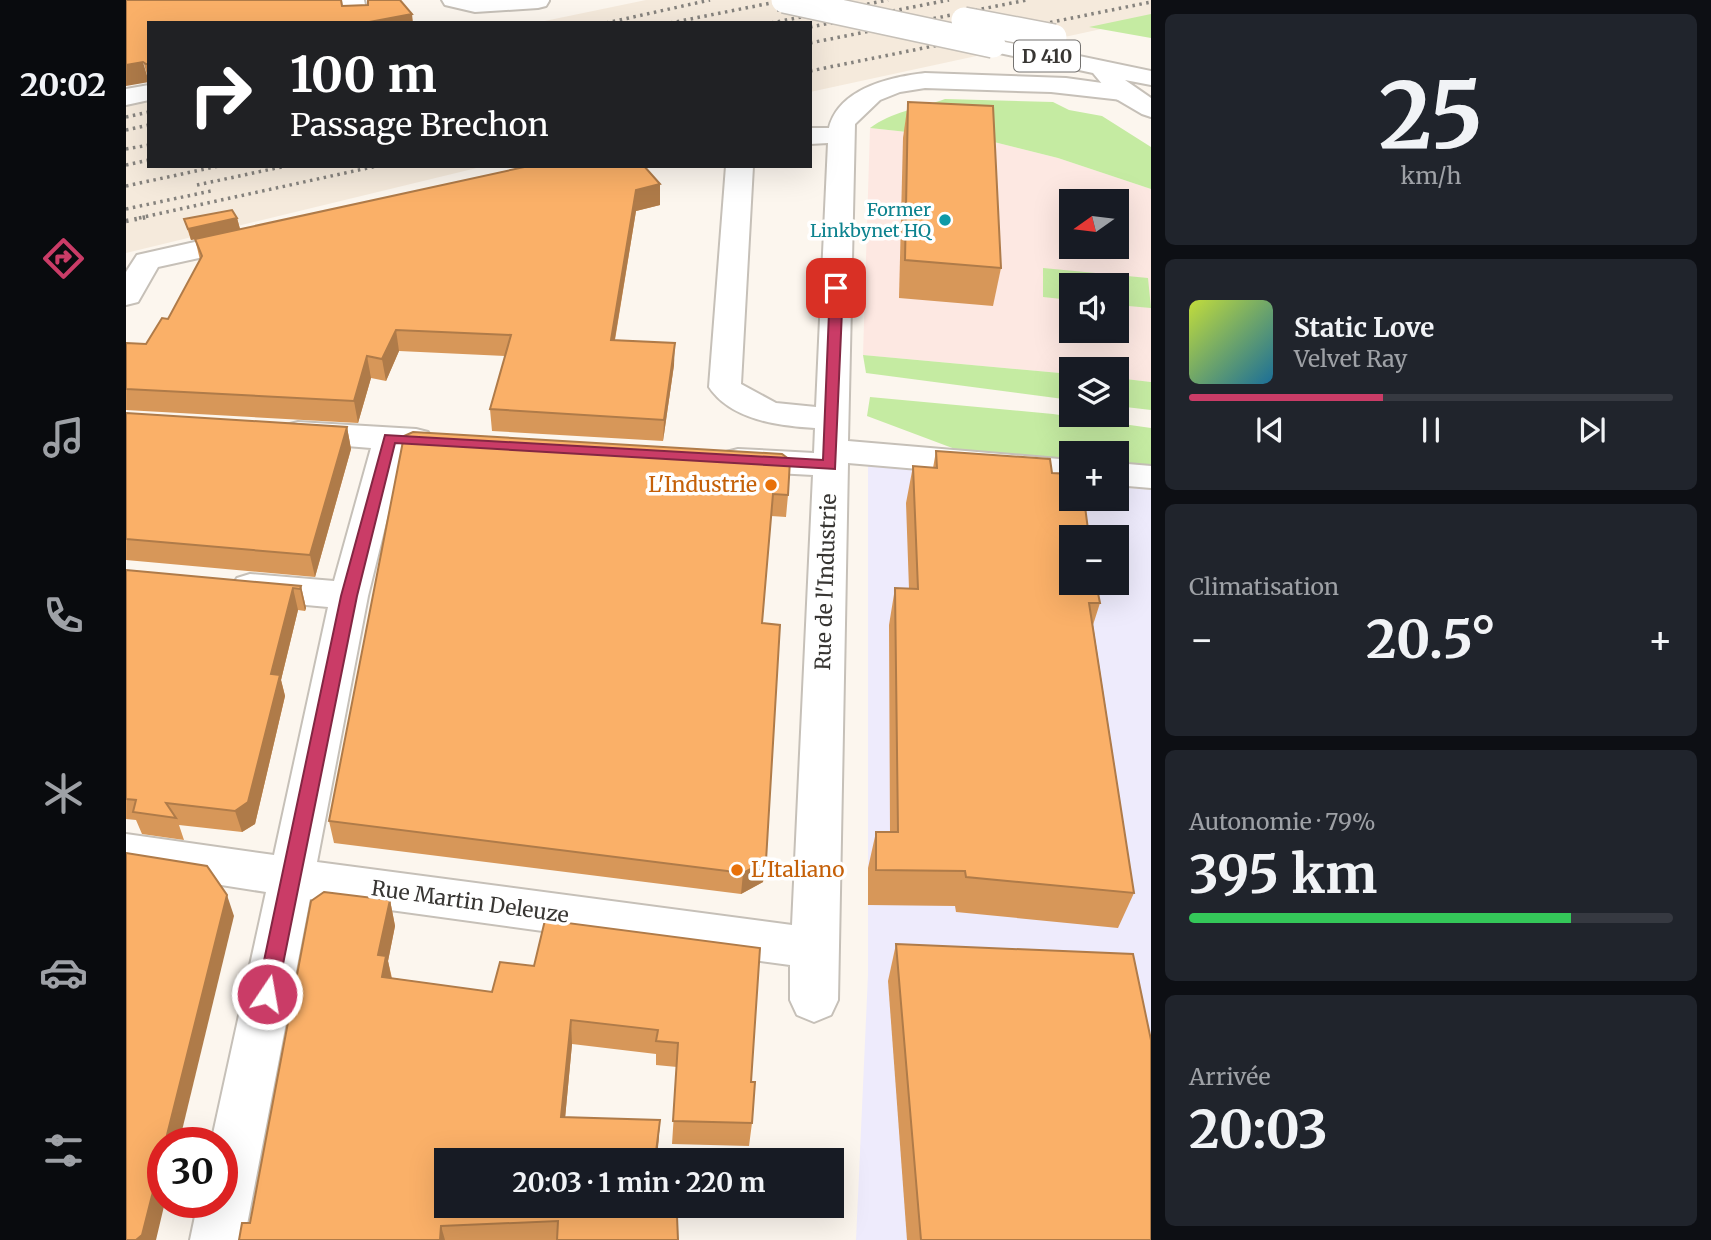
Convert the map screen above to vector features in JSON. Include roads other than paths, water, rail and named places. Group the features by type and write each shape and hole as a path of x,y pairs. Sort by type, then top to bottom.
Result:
{"street":[{"path":"354,0 357,21"},
{"path":"453,0 475,5 537,1"},
{"name":"D 410","path":"784,0 993,45 1111,54"},
{"name":"D 410","path":"859,0 1054,37 1111,54 1151,77"},
{"path":"1111,54 1122,92 1151,109"},
{"name":"Rue de l'Industrie","path":"814,1000 842,124 856,105 876,92 909,83 941,79 1090,86 1122,92"},
{"path":"126,97 147,92"},
{"path":"812,136 842,135"},
{"path":"740,168 725,387 747,404 832,445"},
{"path":"127,296 146,261 280,231"},
{"path":"265,430 445,442"},
{"path":"217,1240 349,596 390,439"},
{"path":"706,458 832,445 1059,470"},
{"path":"1129,475 1151,477"},
{"path":"210,583 349,596"},
{"name":"Rue Martin Deleuze","path":"126,852 814,948"}],"railway":[{"path":"615,21 710,0"},
{"path":"680,21 786,0"},
{"path":"777,10 825,0"},
{"path":"781,21 888,0"},
{"path":"812,27 949,0"},
{"path":"812,43 1027,0"},
{"path":"812,71 1151,2"},
{"path":"126,117 147,112"},
{"path":"126,130 147,125"},
{"path":"126,149 147,145"},
{"path":"126,165 147,160"},
{"path":"126,186 210,168"},
{"path":"197,185 277,168"},
{"path":"139,218 368,168"},
{"path":"126,209 211,191"},
{"path":"126,221 147,217"}],"place":[{"name":"Former Linkbynet HQ","path":"945,220"},
{"name":"L'Industrie","path":"771,485"},
{"name":"L'Italiano","path":"737,870"}]}
